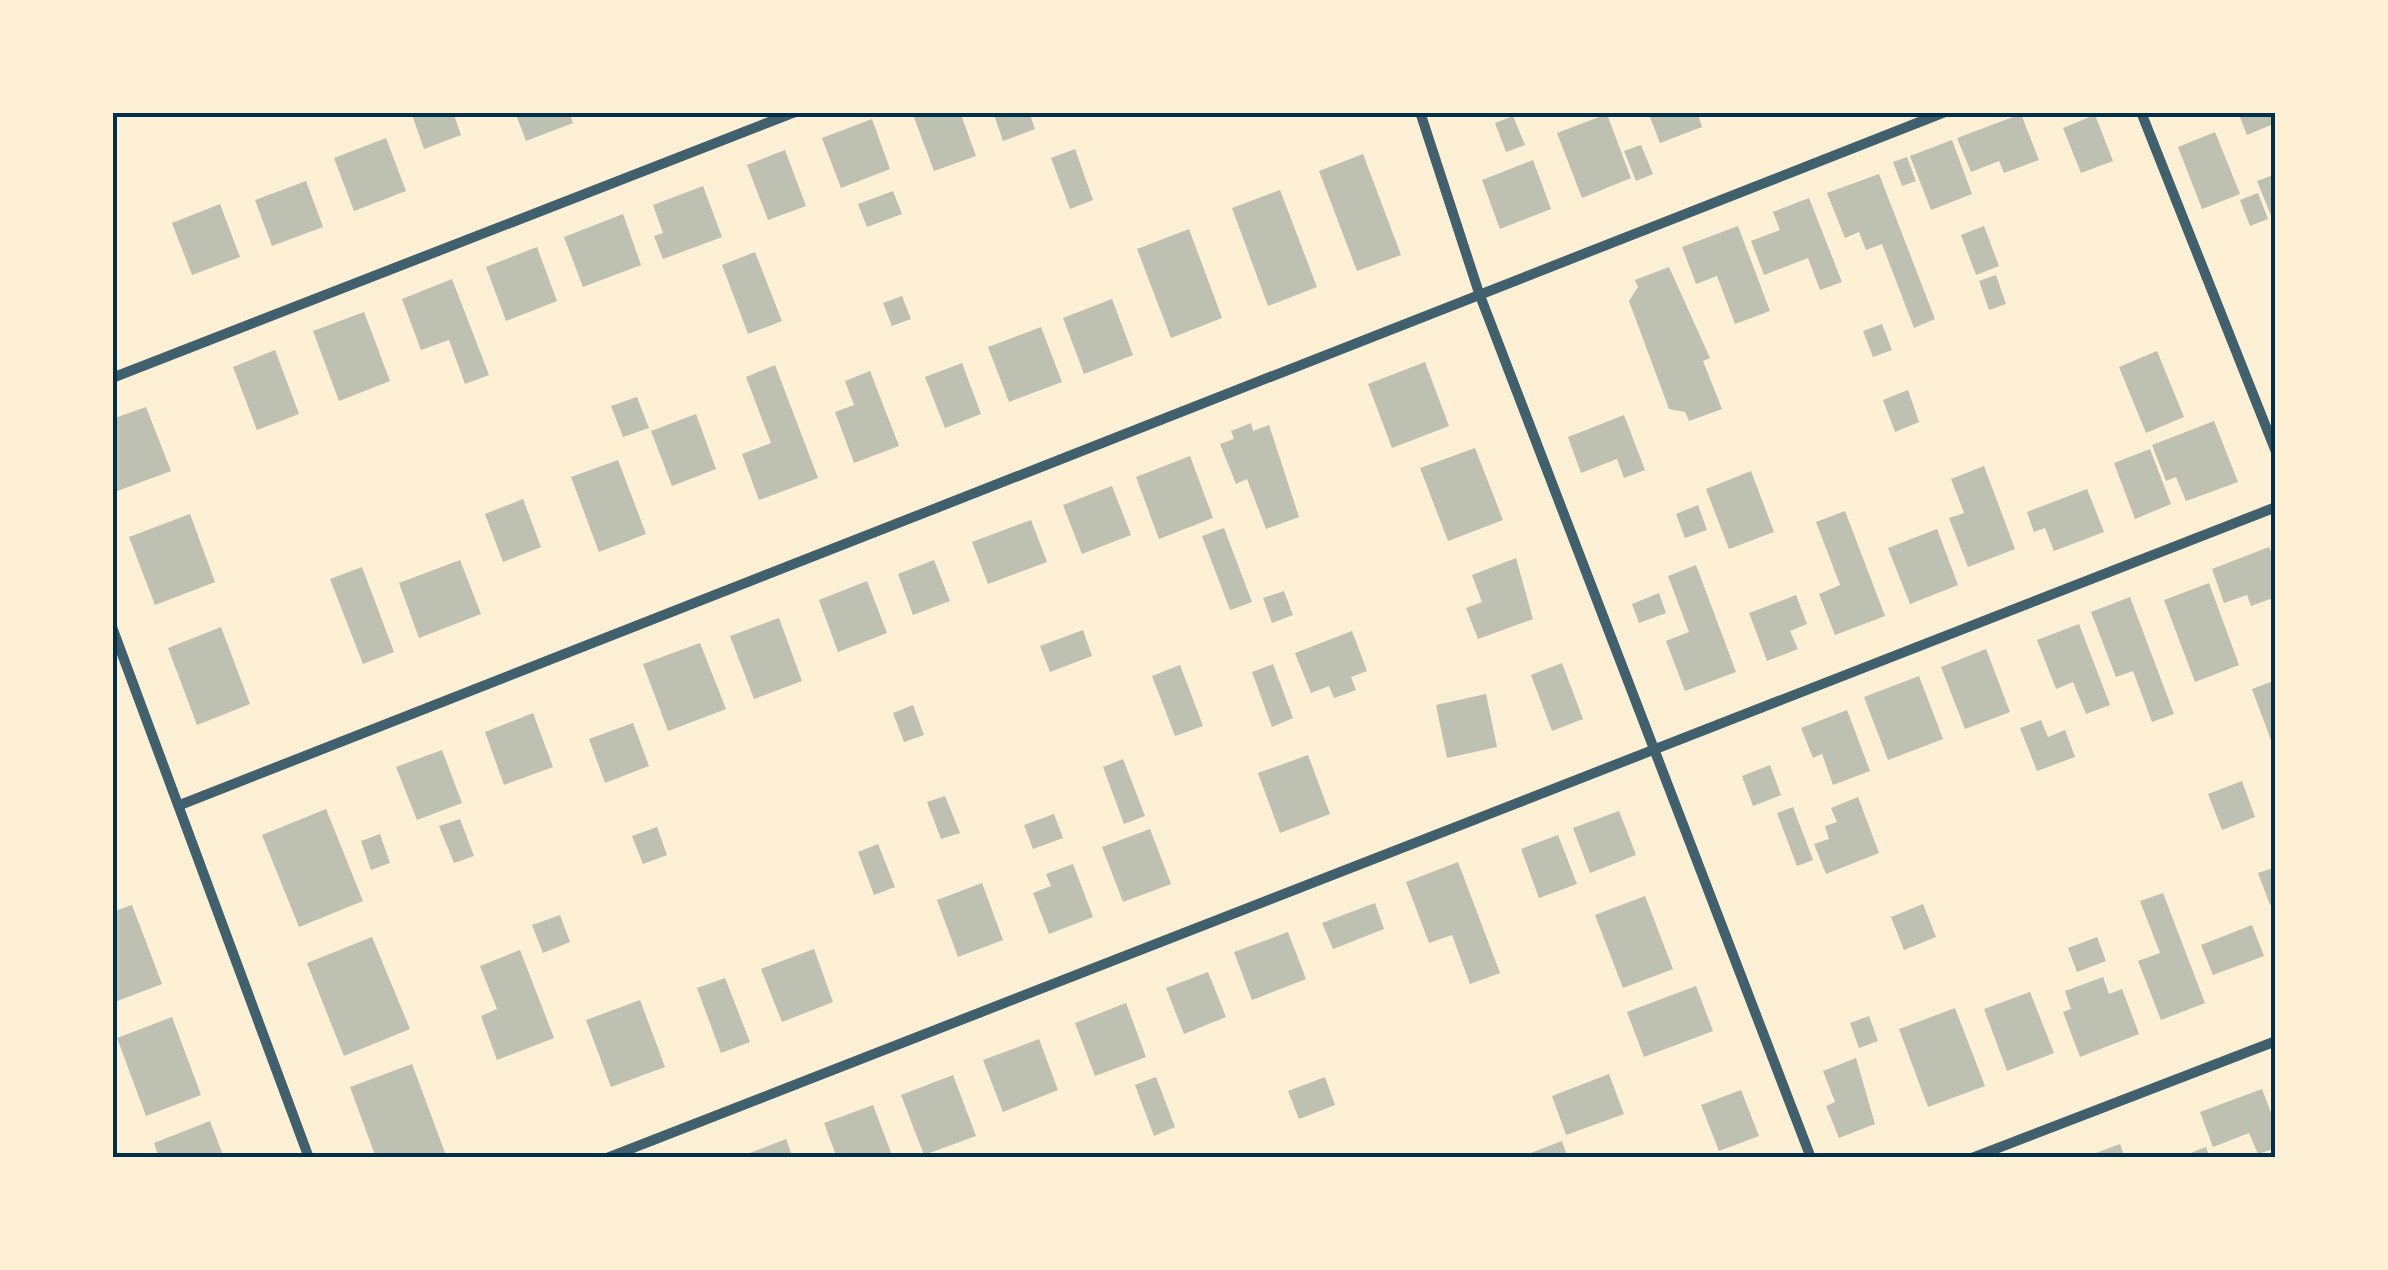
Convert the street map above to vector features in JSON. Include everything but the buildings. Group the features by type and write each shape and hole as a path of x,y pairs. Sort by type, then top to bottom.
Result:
{"street":[{"path":"112,378 794,112"},
{"path":"1420,112 1479,292 1811,1158"},
{"path":"180,805 1945,112"},
{"path":"2141,112 2276,452"},
{"path":"607,1158 1652,747 2276,507"},
{"path":"112,627 310,1158"},
{"path":"1972,1158 2276,1041"}]}
